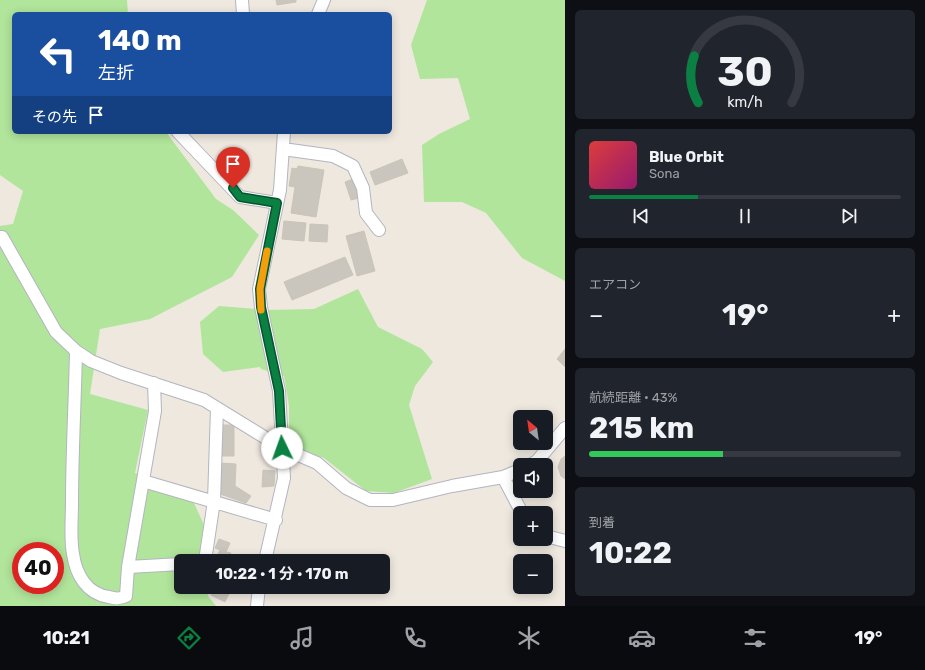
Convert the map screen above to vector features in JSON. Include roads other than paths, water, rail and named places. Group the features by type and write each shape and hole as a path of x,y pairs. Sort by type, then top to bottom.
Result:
{"street":[{"path":"242,0 243,12"},
{"path":"319,12 324,0"},
{"path":"180,134 240,197 277,203"},
{"path":"267,554 276,520 284,478 279,391 261,307 260,289 280,190 284,134"},
{"path":"283,149 333,156 353,166 363,188 366,214 379,230"},
{"path":"0,237 2,237 56,332 76,351 91,361 121,373 204,400 282,448 317,463 346,488 370,500 393,500 452,486 503,477 513,473"},
{"path":"76,351 72,491 72,554 79,575 90,589 97,594 107,597 120,599 126,596 128,567 155,411 154,383"},
{"path":"206,554 214,501 218,408"},
{"path":"540,458 565,428"},
{"path":"503,477 518,506"},
{"path":"143,482 214,501 276,520"},
{"path":"553,538 565,541"},
{"path":"128,567 174,564"},
{"path":"257,606 258,594"}]}
